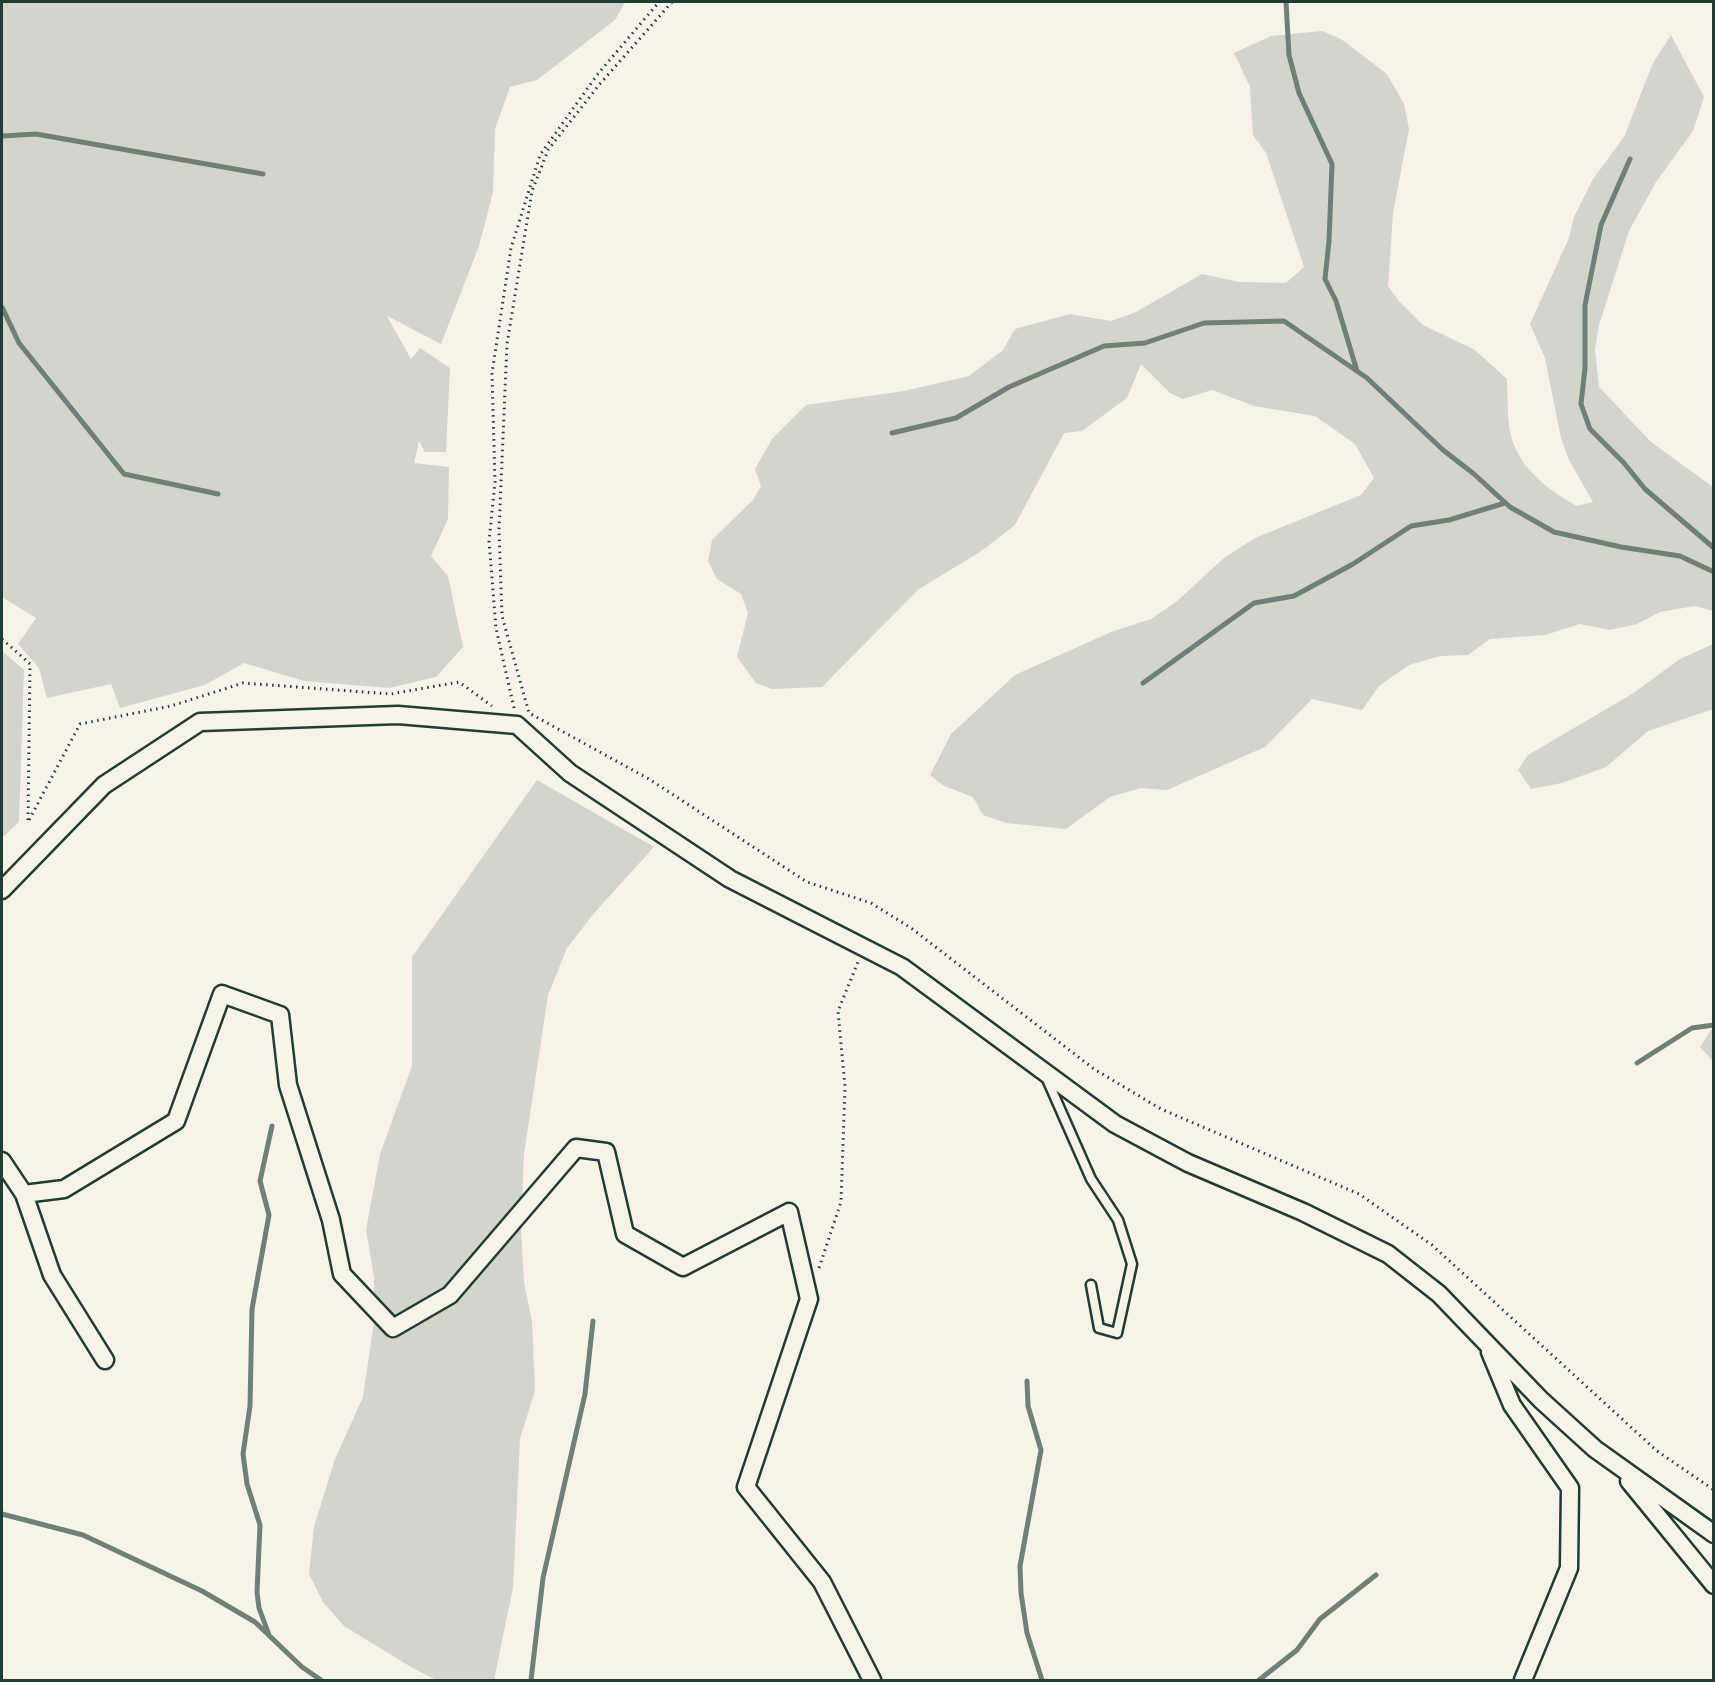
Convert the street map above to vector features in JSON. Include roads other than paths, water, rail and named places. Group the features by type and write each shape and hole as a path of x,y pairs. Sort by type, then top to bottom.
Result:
{"street":[{"path":"2,890 104,785 200,722 398,715 517,724 570,773 730,879 902,967 1115,1124 1188,1163 1303,1212 1388,1254 1439,1294 1541,1400 1616,1464 1713,1534"},
{"path":"24,1194 64,1189 176,1121 222,994 280,1015 288,1085 331,1220 342,1274 393,1328 450,1295 576,1148 606,1152 625,1234 683,1267 789,1212 809,1299 746,1487 822,1582 872,1680"},
{"path":"2,1161 24,1194 52,1275 105,1360"},
{"path":"1486,1342 1512,1405 1570,1488 1569,1568 1523,1680"},
{"path":"1616,1464 1713,1585"}],"lane":[{"path":"1042,1069 1090,1179 1119,1220 1132,1264 1117,1333 1099,1328 1091,1285"}],"waterway":[{"path":"1286,2 1289,55 1299,93 1332,164 1325,279 1336,301 1357,371"},
{"path":"2,136 36,134 263,174"},
{"path":"1630,159 1601,225 1585,305 1585,368 1581,404 1590,429 1624,463 1645,489 1714,548"},
{"path":"2,307 19,343 124,474 218,494"},
{"path":"892,433 956,418 1009,387 1104,346 1145,343 1204,323 1284,321 1367,378 1443,450 1474,474 1510,507 1554,532 1621,547 1680,556 1714,572"},
{"path":"1143,683 1254,603 1294,596 1353,564 1411,526 1449,520 1505,503"},
{"path":"1637,1063 1692,1028 1714,1025"},
{"path":"269,1635 259,1608 257,1592 260,1525 247,1484 243,1454 250,1406 252,1309 269,1215 260,1181 272,1126"},
{"path":"531,1680 543,1578 585,1394 593,1321"},
{"path":"1027,1381 1028,1406 1041,1450 1020,1566 1021,1593 1027,1633 1042,1680"},
{"path":"2,1514 83,1535 202,1591 255,1622 302,1667 321,1680"},
{"path":"1259,1680 1297,1650 1320,1619 1376,1575"}]}
